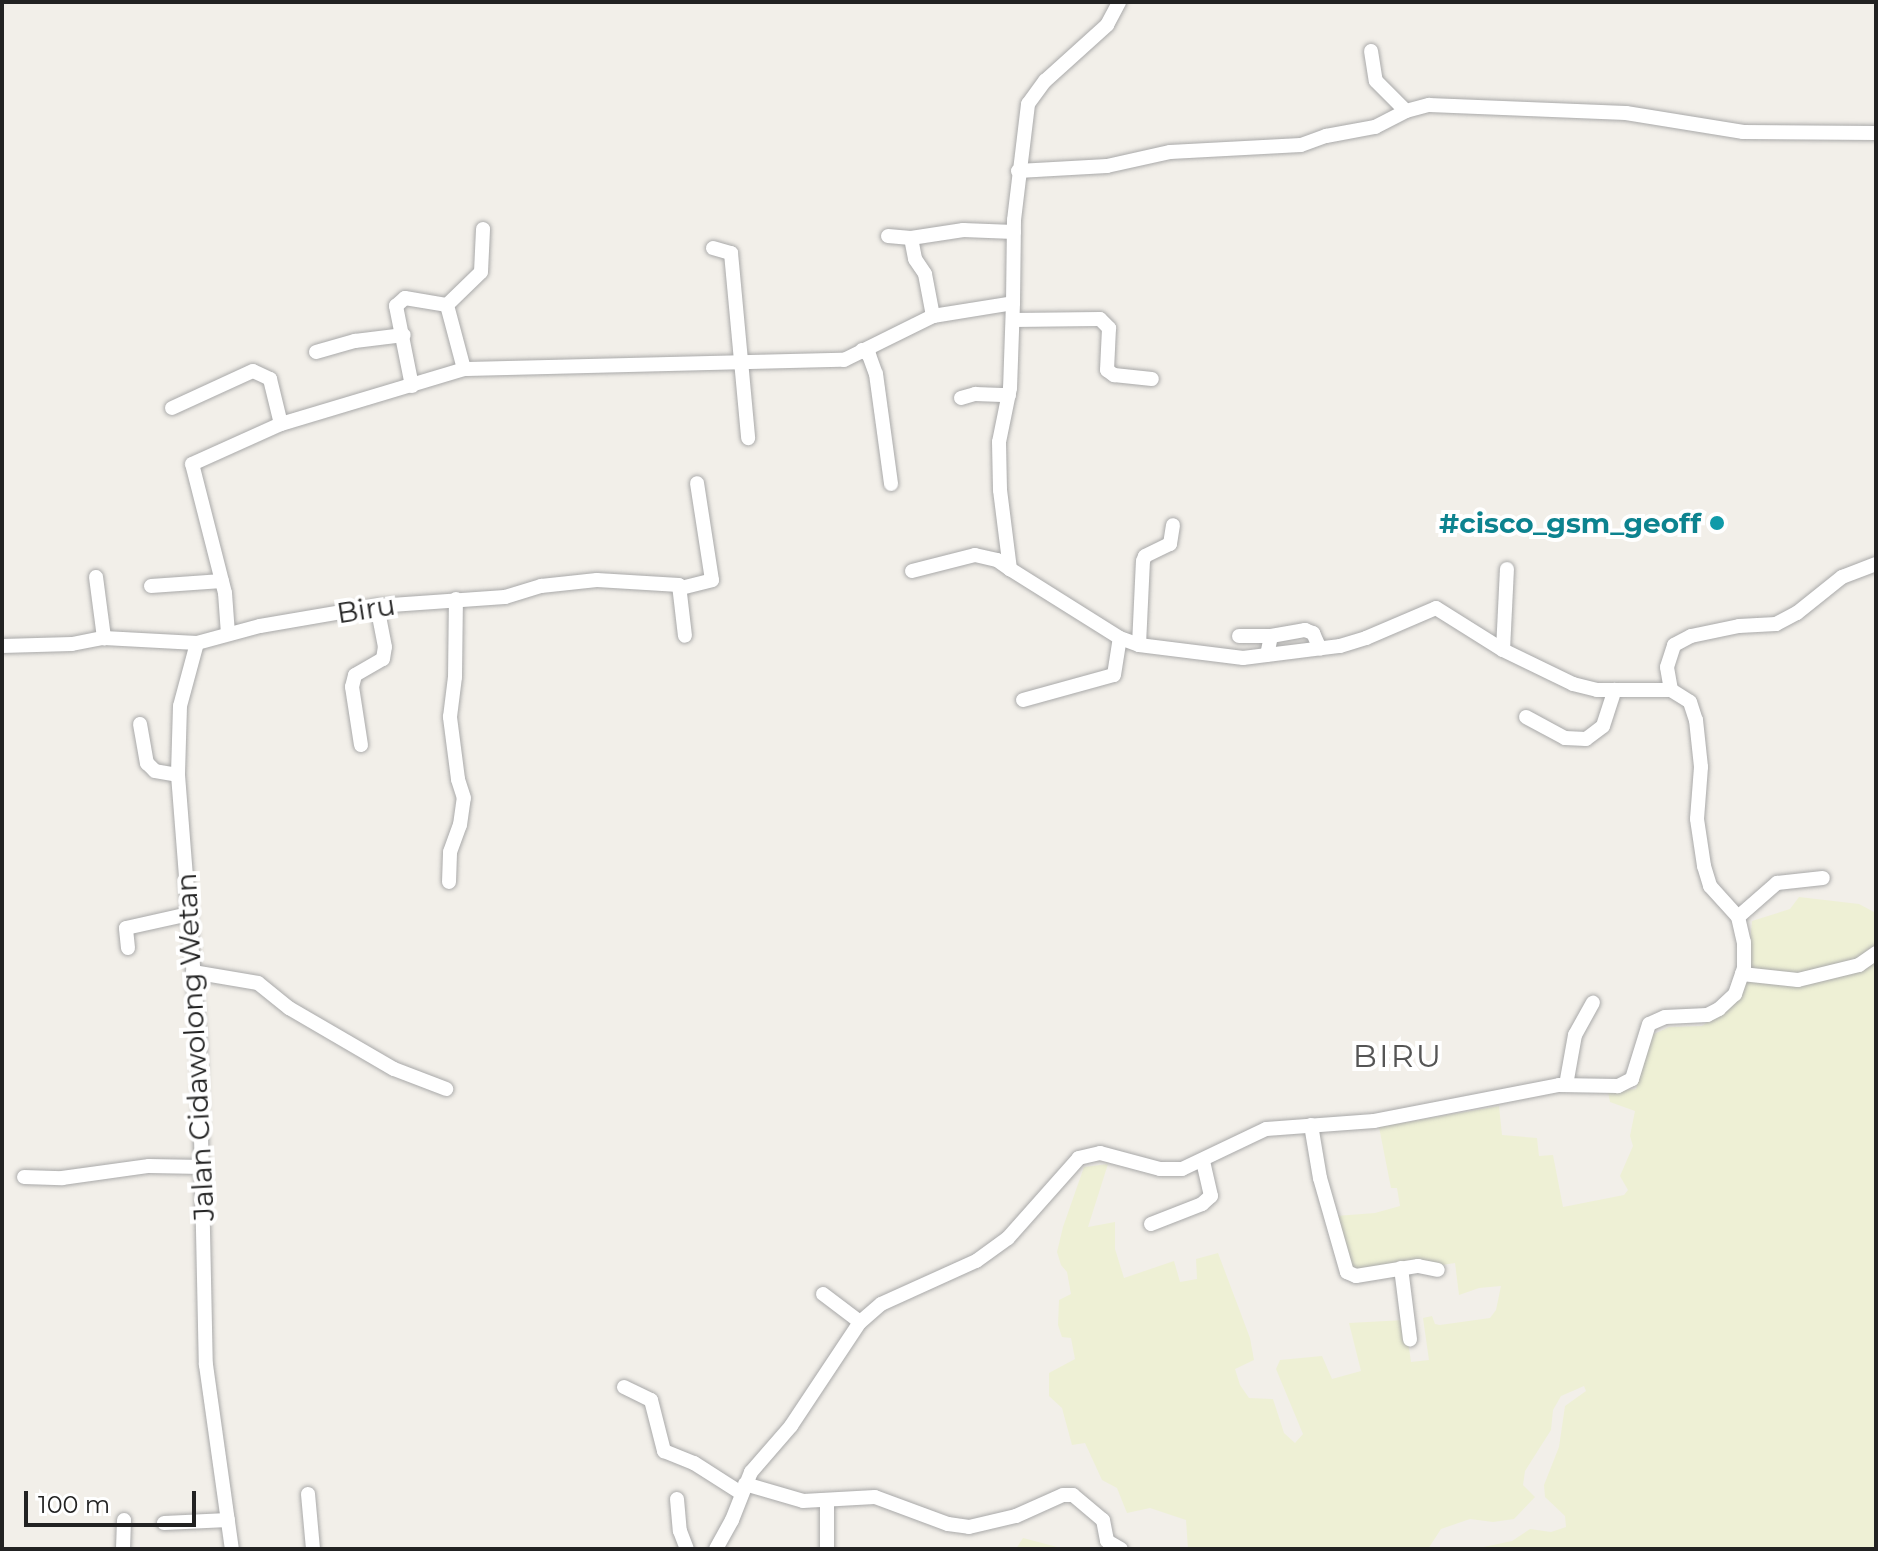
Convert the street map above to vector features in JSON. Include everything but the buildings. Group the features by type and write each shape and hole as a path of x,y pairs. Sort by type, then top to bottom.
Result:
{"street":[{"path":"1010,569 1000,490 999,442 1009,395 1014,232 1021,138 1033,95 1107,25 1119,2"},
{"path":"1371,51 1376,81 1406,111"},
{"path":"1018,171 1107,166 1183,151 1301,145 1326,136 1384,124 1406,111 1429,105 1626,113 1743,132 1876,133"},
{"path":"447,305 481,272 483,229"},
{"path":"888,236 911,238 963,230 1014,232"},
{"path":"911,238 915,259 925,274 933,316"},
{"path":"713,248 731,253 748,438"},
{"path":"412,386 404,335 396,311 398,301 405,298 447,305"},
{"path":"228,634 222,581 192,464 281,424 464,369 844,360 933,316 1013,303"},
{"path":"447,305 464,369"},
{"path":"1013,320 1100,319 1109,328 1107,370 1114,375 1152,379"},
{"path":"316,352 355,341 404,335"},
{"path":"862,350 869,355 876,374 891,484"},
{"path":"172,408 253,371 270,379 281,424"},
{"path":"961,398 975,394 1009,395"},
{"path":"685,636 681,588 712,580 697,483"},
{"path":"1139,645 1143,561 1145,556 1170,544 1173,525"},
{"path":"716,1549 732,1520 743,1488 791,1426 860,1322 881,1304 943,1278 987,1253 1043,1202 1065,1170 1088,1153 1100,1153 1171,1170 1203,1160 1257,1131 1388,1119 1566,1085 1626,1084 1632,1079 1649,1024 1665,1017 1707,1015 1719,1009 1735,994 1742,974 1744,942 1738,917 1710,886 1704,866 1697,819 1701,767 1696,720 1690,702 1671,690 1615,690 1573,684 1503,650 1436,608 1366,638 1320,649 1243,658 1139,645 1120,638 991,558 971,555 912,571"},
{"path":"1671,690 1667,667 1674,645 1691,636 1739,626 1776,624 1842,577 1876,564"},
{"path":"1503,650 1507,569"},
{"path":"96,577 104,638"},
{"name":"Biru","path":"2,646 72,644 104,638 197,643 228,634 377,606 505,597 541,586 597,580 674,583 681,588"},
{"path":"151,586 222,581"},
{"path":"449,882 450,852 460,825 464,798 450,717 455,677 456,599"},
{"path":"361,745 352,687 355,675 383,659 385,647 377,606"},
{"path":"1239,636 1271,636 1310,630 1320,649"},
{"path":"1267,655 1271,636"},
{"path":"1023,700 1114,675 1120,638"},
{"name":"Jalan Cidawolong Wetan","path":"197,643 180,706 178,775 193,972 203,1167 206,1365 232,1549"},
{"path":"1526,717 1565,738 1586,739 1603,726 1615,690"},
{"path":"140,724 147,763 155,771 178,775"},
{"path":"1738,917 1777,883 1823,878"},
{"path":"128,948 126,928 189,914"},
{"path":"1742,974 1798,980 1859,965 1876,953"},
{"path":"193,972 258,983 289,1008 394,1069 446,1089"},
{"path":"1566,1085 1575,1035 1593,1003"},
{"path":"1311,1125 1320,1178 1344,1269 1356,1276 1418,1266 1438,1270"},
{"path":"1151,1224 1202,1204 1211,1196 1203,1160"},
{"path":"24,1177 62,1178 149,1166 203,1167"},
{"path":"1401,1268 1410,1339"},
{"path":"823,1294 860,1322"},
{"path":"624,1387 651,1400 664,1451 743,1488 803,1501 875,1497 948,1524 969,1527 1016,1516 1063,1495 1073,1495 1103,1520 1107,1541 1121,1549"},
{"path":"308,1494 313,1549"},
{"path":"677,1499 680,1531 687,1549"},
{"path":"827,1500 827,1549"},
{"path":"123,1549 124,1520"},
{"path":"164,1523 228,1520"}],"green space":[{"path":"1799,897 1859,904 1876,913 1876,1549 1474,1549 1512,1541 1530,1529 1551,1532 1566,1527 1565,1516 1545,1497 1544,1485 1559,1447 1565,1406 1586,1391 1584,1386 1561,1396 1553,1410 1551,1430 1525,1471 1523,1485 1535,1497 1514,1519 1493,1522 1470,1519 1441,1529 1428,1549 1188,1549 1186,1520 1150,1508 1127,1513 1117,1488 1102,1480 1085,1443 1072,1445 1062,1408 1049,1396 1049,1373 1075,1359 1071,1338 1062,1337 1058,1325 1059,1300 1071,1294 1067,1272 1057,1252 1084,1167 1108,1164 1088,1227 1115,1222 1115,1249 1124,1278 1174,1261 1180,1282 1197,1279 1196,1259 1218,1253 1250,1338 1254,1360 1235,1369 1240,1385 1249,1398 1273,1399 1284,1433 1295,1443 1303,1434 1276,1369 1280,1360 1322,1356 1332,1379 1361,1371 1349,1323 1405,1320 1411,1362 1429,1360 1423,1318 1432,1316 1435,1324 1440,1325 1490,1318 1496,1310 1501,1286 1479,1288 1459,1295 1455,1263 1353,1279 1336,1216 1375,1213 1400,1206 1397,1188 1391,1188 1379,1127 1499,1106 1502,1135 1537,1138 1539,1156 1553,1155 1563,1207 1624,1195 1628,1190 1620,1176 1633,1146 1630,1136 1635,1111 1610,1102 1608,1092 1636,1089 1647,1043 1654,1034 1669,1027 1702,1026 1735,1001 1746,984 1752,921 1790,909"},
{"path":"1023,1538 1061,1548 1061,1549 1016,1549"}],"place":[{"name":"#cisco_gsm_geoff","path":"1717,523"}],"district":[{"name":"BIRU","path":"1398,1056"}]}
